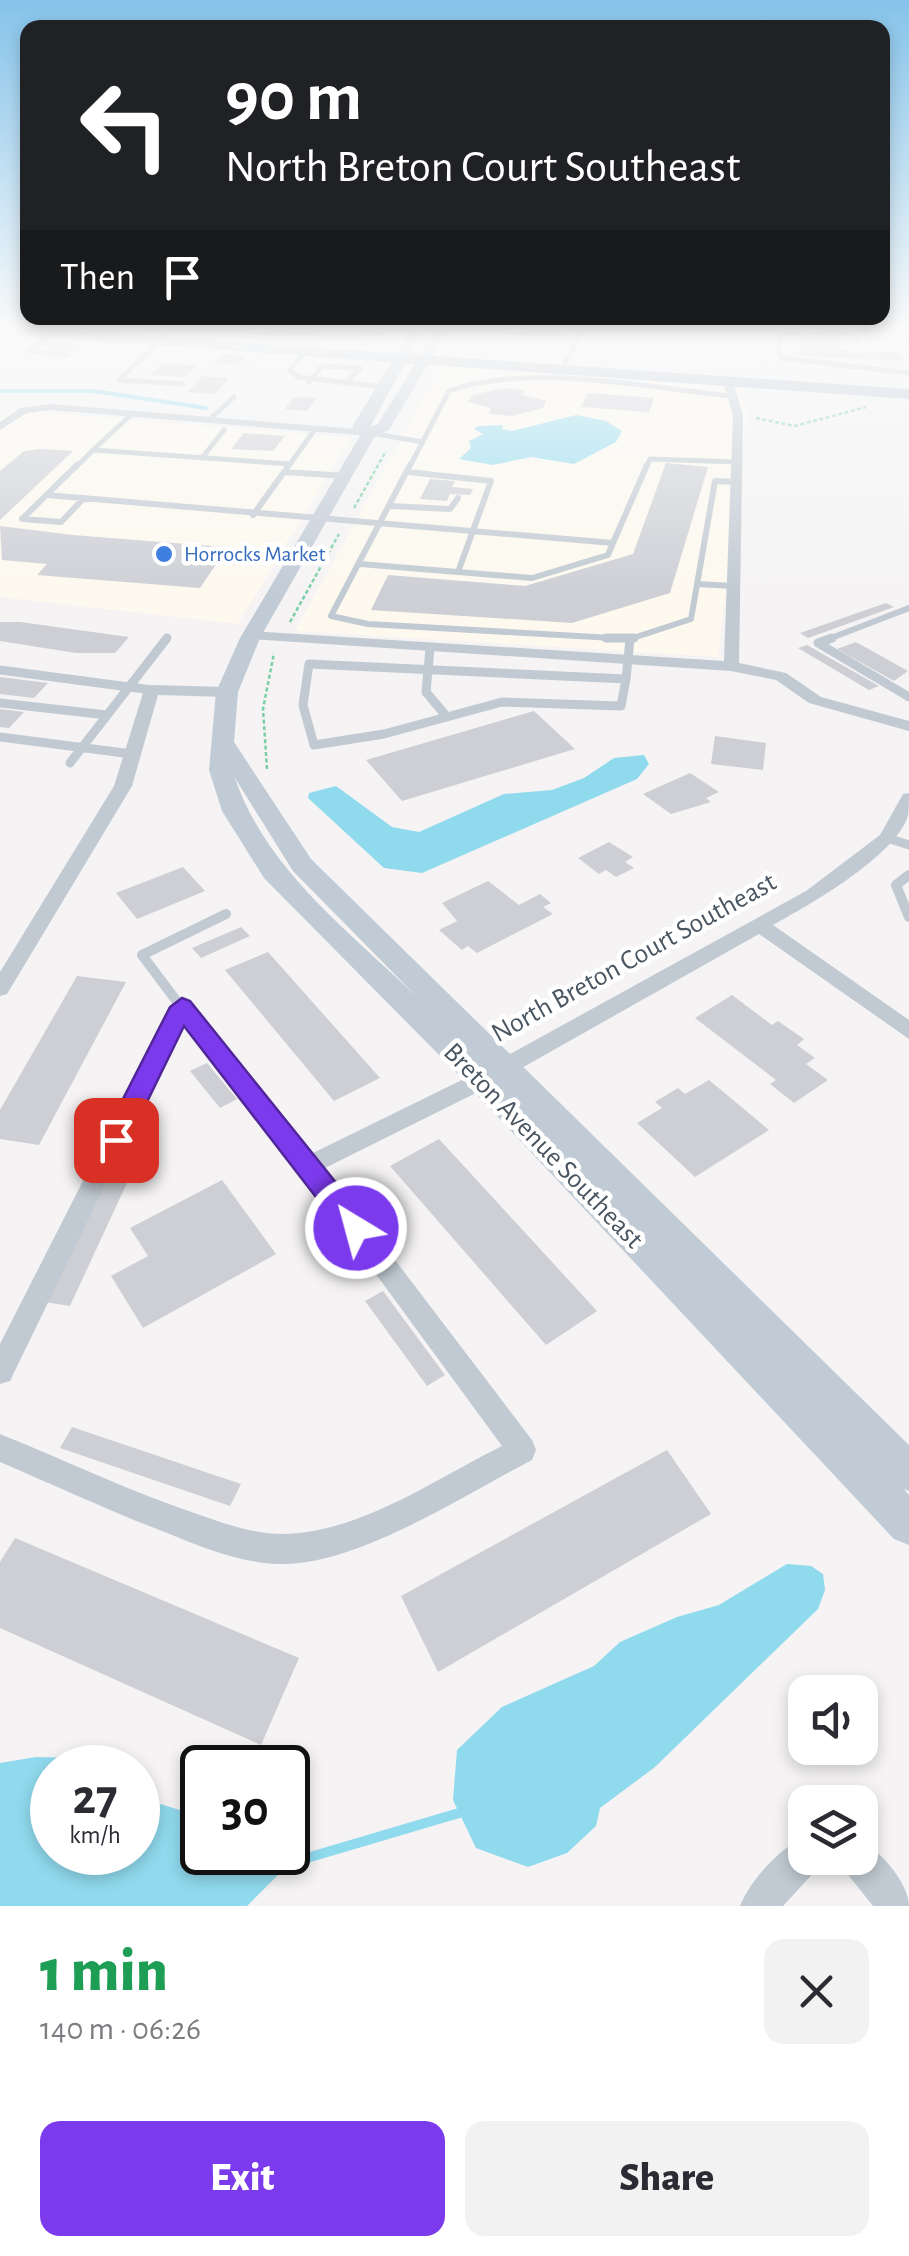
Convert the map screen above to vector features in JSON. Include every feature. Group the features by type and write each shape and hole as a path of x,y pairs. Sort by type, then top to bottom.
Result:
{"main road":[{"name":"Breton Avenue Southeast","path":"364,419 359,427 368,433"},
{"name":"Breton Avenue Southeast","path":"390,419 384,427 368,433 347,476 252,634 226,692 224,744 241,766 274,831 302,865 909,1524"},
{"name":"Breton Avenue Southeast","path":"494,1073 909,1472"}],"street":[{"path":"198,419 368,433"},
{"path":"731,666 738,419"},
{"path":"252,634 731,666 781,676 816,700 909,726"},
{"path":"0,988 123,786 152,690 226,692"},
{"name":"North Breton Court Southeast","path":"308,1164 494,1073 813,896 887,838 909,798"},
{"path":"760,926 909,1031"},
{"path":"0,1372 182,1007 308,1164 522,1450 349,1536 280,1549 216,1535 0,1448"},
{"path":"758,1906 788,1873"},
{"path":"871,1875 896,1906"}],"lane":[{"path":"84,498 61,522 22,518 127,419"},
{"path":"434,419 331,616 368,624 630,639 692,619 716,481 736,482"},
{"path":"253,515 316,428"},
{"path":"202,458 224,430"},
{"path":"368,433 423,442"},
{"path":"93,450 290,464"},
{"path":"360,564 532,578 608,555 650,459 736,462"},
{"path":"284,472 347,476"},
{"path":"408,472 491,481 458,572"},
{"path":"46,495 614,543"},
{"path":"391,506 450,509 458,498"},
{"path":"697,584 733,586"},
{"path":"909,608 818,643 909,697"},
{"path":"70,763 167,638"},
{"path":"626,679 309,664 303,705 314,745 384,734 502,702 621,706 626,679 630,639"},
{"path":"430,648 424,669 426,692 447,716"},
{"path":"0,670 152,690"},
{"path":"0,702 106,716"},
{"path":"0,737 132,754"},
{"path":"887,838 909,846"},
{"path":"909,875 896,884 909,917"},
{"path":"182,1007 142,954 226,914"}],"path":[{"path":"758,419 784,426 820,419"},
{"path":"270,782 262,716 266,684 276,663 273,658 281,637 394,436"}],"shaded area":[{"path":"121,419 351,438 238,624 0,597 0,420"},
{"path":"412,419 746,419 718,657 295,631"}],"water":[{"path":"560,419 596,419 622,431 616,442 574,464 531,457 493,465 459,459 471,448 469,441 483,434 474,429 478,426 503,425 502,429 512,431"},
{"path":"644,755 649,764 637,779 422,873 384,868 308,798 309,793 336,786 392,827 419,832 504,794 552,790 584,778 614,758"},
{"path":"787,1564 811,1566 823,1574 825,1590 818,1609 655,1767 600,1808 596,1826 567,1853 528,1867 476,1848 453,1800 457,1750 502,1707 594,1666 620,1642 677,1617 719,1605"},
{"path":"30,1758 30,1875 160,1875 160,1804 180,1810 180,1875 278,1875 247,1906 0,1906 0,1763"}],"building":[{"path":"244,433 285,436 273,451 231,449"},
{"path":"24,451 73,451 0,520 0,471"},
{"path":"666,463 708,467 670,593 572,623 371,610 388,575 525,586 633,554"},
{"path":"430,479 455,481 452,487 473,489 470,495 450,494 447,501 420,499"},
{"path":"0,526 249,549 238,565 217,563 200,588 37,575 47,564 2,560"},
{"path":"886,603 894,607 808,638 800,633"},
{"path":"0,622 129,637 115,653 76,653 0,641"},
{"path":"856,642 908,671 894,681 837,649"},
{"path":"807,645 879,686 869,690 798,648"},
{"path":"0,677 48,683 34,698 0,694"},
{"path":"0,709 24,712 9,728 0,727"},
{"path":"534,711 575,749 402,801 366,760"},
{"path":"715,736 766,743 763,770 711,764"},
{"path":"690,773 719,792 706,798 711,802 671,814 643,794"},
{"path":"609,842 633,857 625,862 634,868 616,877 606,870 599,874 578,858"},
{"path":"183,867 205,891 137,919 116,893"},
{"path":"488,881 519,905 540,894 551,903 543,907 553,914 477,953 468,946 462,950 439,930 457,921 442,903"},
{"path":"241,927 250,936 201,958 192,948"},
{"path":"268,952 380,1078 334,1101 225,970"},
{"path":"77,976 126,982 39,1145 0,1139 0,1110"},
{"path":"732,995 772,1025 778,1021 804,1039 797,1045 815,1058 806,1064 828,1080 794,1103 770,1084 776,1080 695,1018"},
{"path":"207,1063 237,1099 220,1108 190,1071"},
{"path":"709,1080 769,1130 695,1177 637,1123 662,1108 655,1102 678,1088 685,1094"},
{"path":"439,1139 597,1311 546,1345 390,1166"},
{"path":"109,1169 132,1172 70,1306 45,1302"},
{"path":"222,1180 276,1254 143,1328 111,1276 148,1256 130,1228"},
{"path":"383,1291 445,1375 427,1386 365,1301"},
{"path":"72,1427 241,1484 230,1506 60,1448"},
{"path":"667,1450 711,1514 438,1672 401,1596"},
{"path":"15,1538 299,1658 261,1745 0,1628 0,1562"}],"waterway":[{"path":"310,1857 459,1813"}],"place":[{"name":"Horrocks Market","path":"164,554"}],"route":[{"path":"116,1140 182,1007 356,1228"}]}
